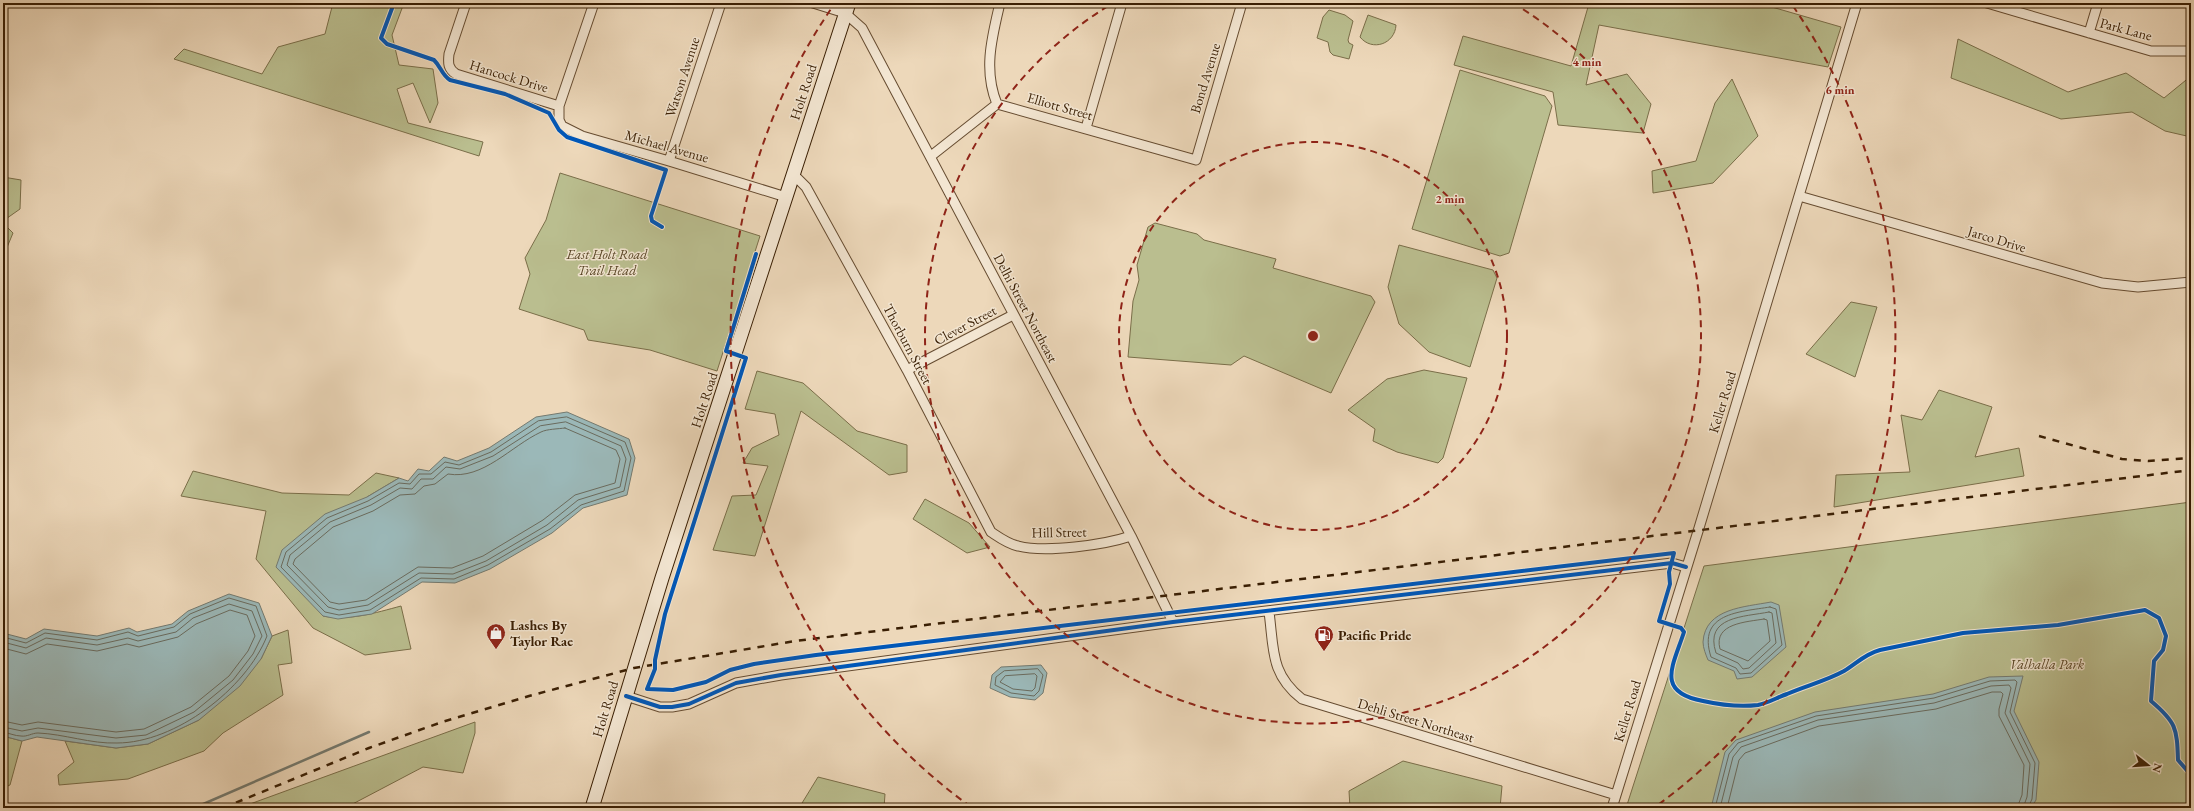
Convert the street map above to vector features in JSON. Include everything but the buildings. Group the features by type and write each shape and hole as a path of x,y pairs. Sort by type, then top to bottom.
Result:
{"main road":[{"name":"Holt Road","path":"592,808 626,696 847,8"}],"street":[{"name":"Hancock Drive","path":"466,3 448,63 451,71 456,74 559,106"},
{"path":"559,106 594,3"},
{"name":"Watson Avenue","path":"669,161 721,3"},
{"path":"813,3 847,8"},
{"path":"931,156 997,104 992,91 990,58 992,39 1000,3"},
{"path":"1086,128 1122,3"},
{"name":"Bond Avenue","path":"1196,160 1242,3"},
{"name":"Keller Road","path":"1612,808 1857,3"},
{"name":"Park Lane","path":"1986,3 2151,51 2191,51"},
{"path":"2089,33 2098,3"},
{"name":"Delhi Street Northeast","path":"847,8 862,28 931,156 1131,536 1173,622"},
{"name":"Elliott Street","path":"997,104 1196,160"},
{"name":"Michael Avenue","path":"559,106 559,120 566,129 582,136 786,197"},
{"name":"Thorburn Street","path":"793,174 806,187 907,370 991,532"},
{"name":"Jarco Drive","path":"1799,196 2102,283 2138,287 2191,282"},
{"name":"Clever Street","path":"907,370 1014,314"},
{"name":"Hill Street","path":"991,532 1002,540 1019,546 1037,548 1090,546 1131,536"},
{"path":"626,696 660,706 672,707 689,704 724,687 754,679 1173,622 1269,612 1672,563 1686,567"},
{"name":"Dehli Street Northeast","path":"1269,612 1275,661 1280,676 1290,689 1302,699 1616,795"}],"green space":[{"path":"333,3 404,3 392,35 399,65 433,69 438,103 430,123 413,83 397,89 408,123 483,142 479,156 174,59 184,49 262,74 278,47 325,34"},
{"path":"1575,3 1758,3 1841,27 1828,67 1599,25 1586,85 1627,74 1651,104 1643,133 1558,125 1553,92 1454,65 1463,36 1571,66 1588,7"},
{"path":"1329,10 1345,15 1353,21 1348,40 1349,43 1353,45 1349,59 1333,55 1330,52 1328,42 1317,38 1323,17"},
{"path":"1368,15 1396,25 1395,32 1392,37 1382,44 1376,45 1365,42 1360,37"},
{"path":"1958,39 2068,92 2126,73 2164,98 2191,76 2191,137 2165,131 2132,112 2061,119 1951,78"},
{"path":"1460,70 1545,96 1552,106 1509,253 1500,256 1412,229"},
{"path":"1732,79 1758,136 1713,183 1653,193 1652,171 1696,161 1715,103"},
{"name":"East Holt Road Trail Head","path":"560,173 760,236 717,371 650,350 588,340 584,330 519,309 530,274 525,258 546,220"},
{"path":"3,177 21,180 20,209 3,221"},
{"path":"3,223 13,233 3,257"},
{"path":"1155,223 1197,234 1204,240 1276,259 1273,268 1371,296 1375,302 1331,393 1244,356 1231,365 1128,357 1133,301 1139,280 1137,265 1148,227"},
{"path":"1399,245 1493,270 1497,278 1470,367 1429,352 1399,324 1388,287"},
{"path":"1851,302 1877,307 1855,377 1806,354"},
{"path":"1424,370 1467,378 1443,458 1438,463 1397,452 1373,441 1375,429 1348,410 1387,379"},
{"path":"757,371 803,383 857,431 907,445 907,472 889,475 801,411 755,556 713,550 732,496 756,495 768,466 743,463 752,448 779,435 775,414 745,409"},
{"path":"1939,390 1992,407 1975,457 2019,448 2024,476 1834,507 1836,475 1910,472 1901,415 1922,420"},
{"path":"193,471 282,493 349,495 376,473 399,478 367,497 323,616 342,618 352,617 372,614 401,606 411,649 365,655 313,628 256,559 266,511 181,496"},
{"path":"925,499 969,523 990,547 967,553 913,519"},
{"name":"Valhalla Park","path":"2191,502 2191,808 1626,808 1704,566"},
{"path":"288,630 292,663 278,665 283,695 223,733 204,751 128,779 59,785 58,775 74,762 65,741 116,748 148,744 199,720 261,659 272,636"},
{"path":"475,722 475,733 463,773 423,767 345,808 239,808"},
{"path":"3,736 22,741 10,785 3,788"},
{"path":"1403,761 1502,786 1500,808 1350,808 1349,791"},
{"path":"818,777 885,794 884,808 799,808"}],"water":[{"path":"567,412 629,439 635,458 627,495 583,508 552,533 490,569 455,583 422,582 372,614 338,619 323,616 276,567 282,550 325,514 367,497 399,478 408,481 418,469 429,471 444,457 457,461 489,448 536,417"},
{"path":"229,594 259,603 272,636 261,659 240,686 199,720 148,744 116,748 37,737 22,741 3,736 3,633 26,639 44,629 97,636 129,628 137,632 172,624 188,611"},
{"path":"1771,602 1779,605 1786,647 1752,677 1737,679 1734,671 1708,660 1703,642 1705,631 1711,622 1728,611"},
{"path":"1041,665 1047,673 1043,693 1035,700 1010,697 990,688 992,675 1001,667"},
{"path":"2023,676 2014,711 2039,762 2036,800 2031,808 1711,808 1725,752 1736,740 1815,712 1933,694 1989,677"}],"waterway":[{"path":"194,808 369,732"}],"railway":[{"path":"2039,436 2122,459 2148,461 2191,458"},
{"path":"223,808 369,748 442,722 529,696 634,668 795,641 2191,470"}],"cycle path":[{"path":"394,3 381,38 387,44 434,60 445,76 450,80 505,94 549,113 559,130 567,137 666,170 651,216 652,221 662,227"},
{"path":"756,254 726,351 746,358 665,614 655,660 655,669 647,689 673,690 706,682 730,670 754,664 816,655 1674,553 1669,572 1670,584 1659,621 1681,628 1684,632 1673,666 1671,676 1673,684 1678,691 1688,697 1724,705 1751,706 1765,703 1837,675 1865,656 1880,650 1963,633 2058,625 2145,610 2159,618 2166,636 2163,650 2154,661 2151,701 2166,715 2174,726 2177,740 2178,760 2191,775"},
{"path":"626,696 660,707 672,707 689,704 736,683 781,675 1173,622 1672,563 1686,567"}],"place":[{"name":"Lashes By Taylor Rae","path":"496,650"},
{"name":"Pacific Pride","path":"1324,652"}]}
